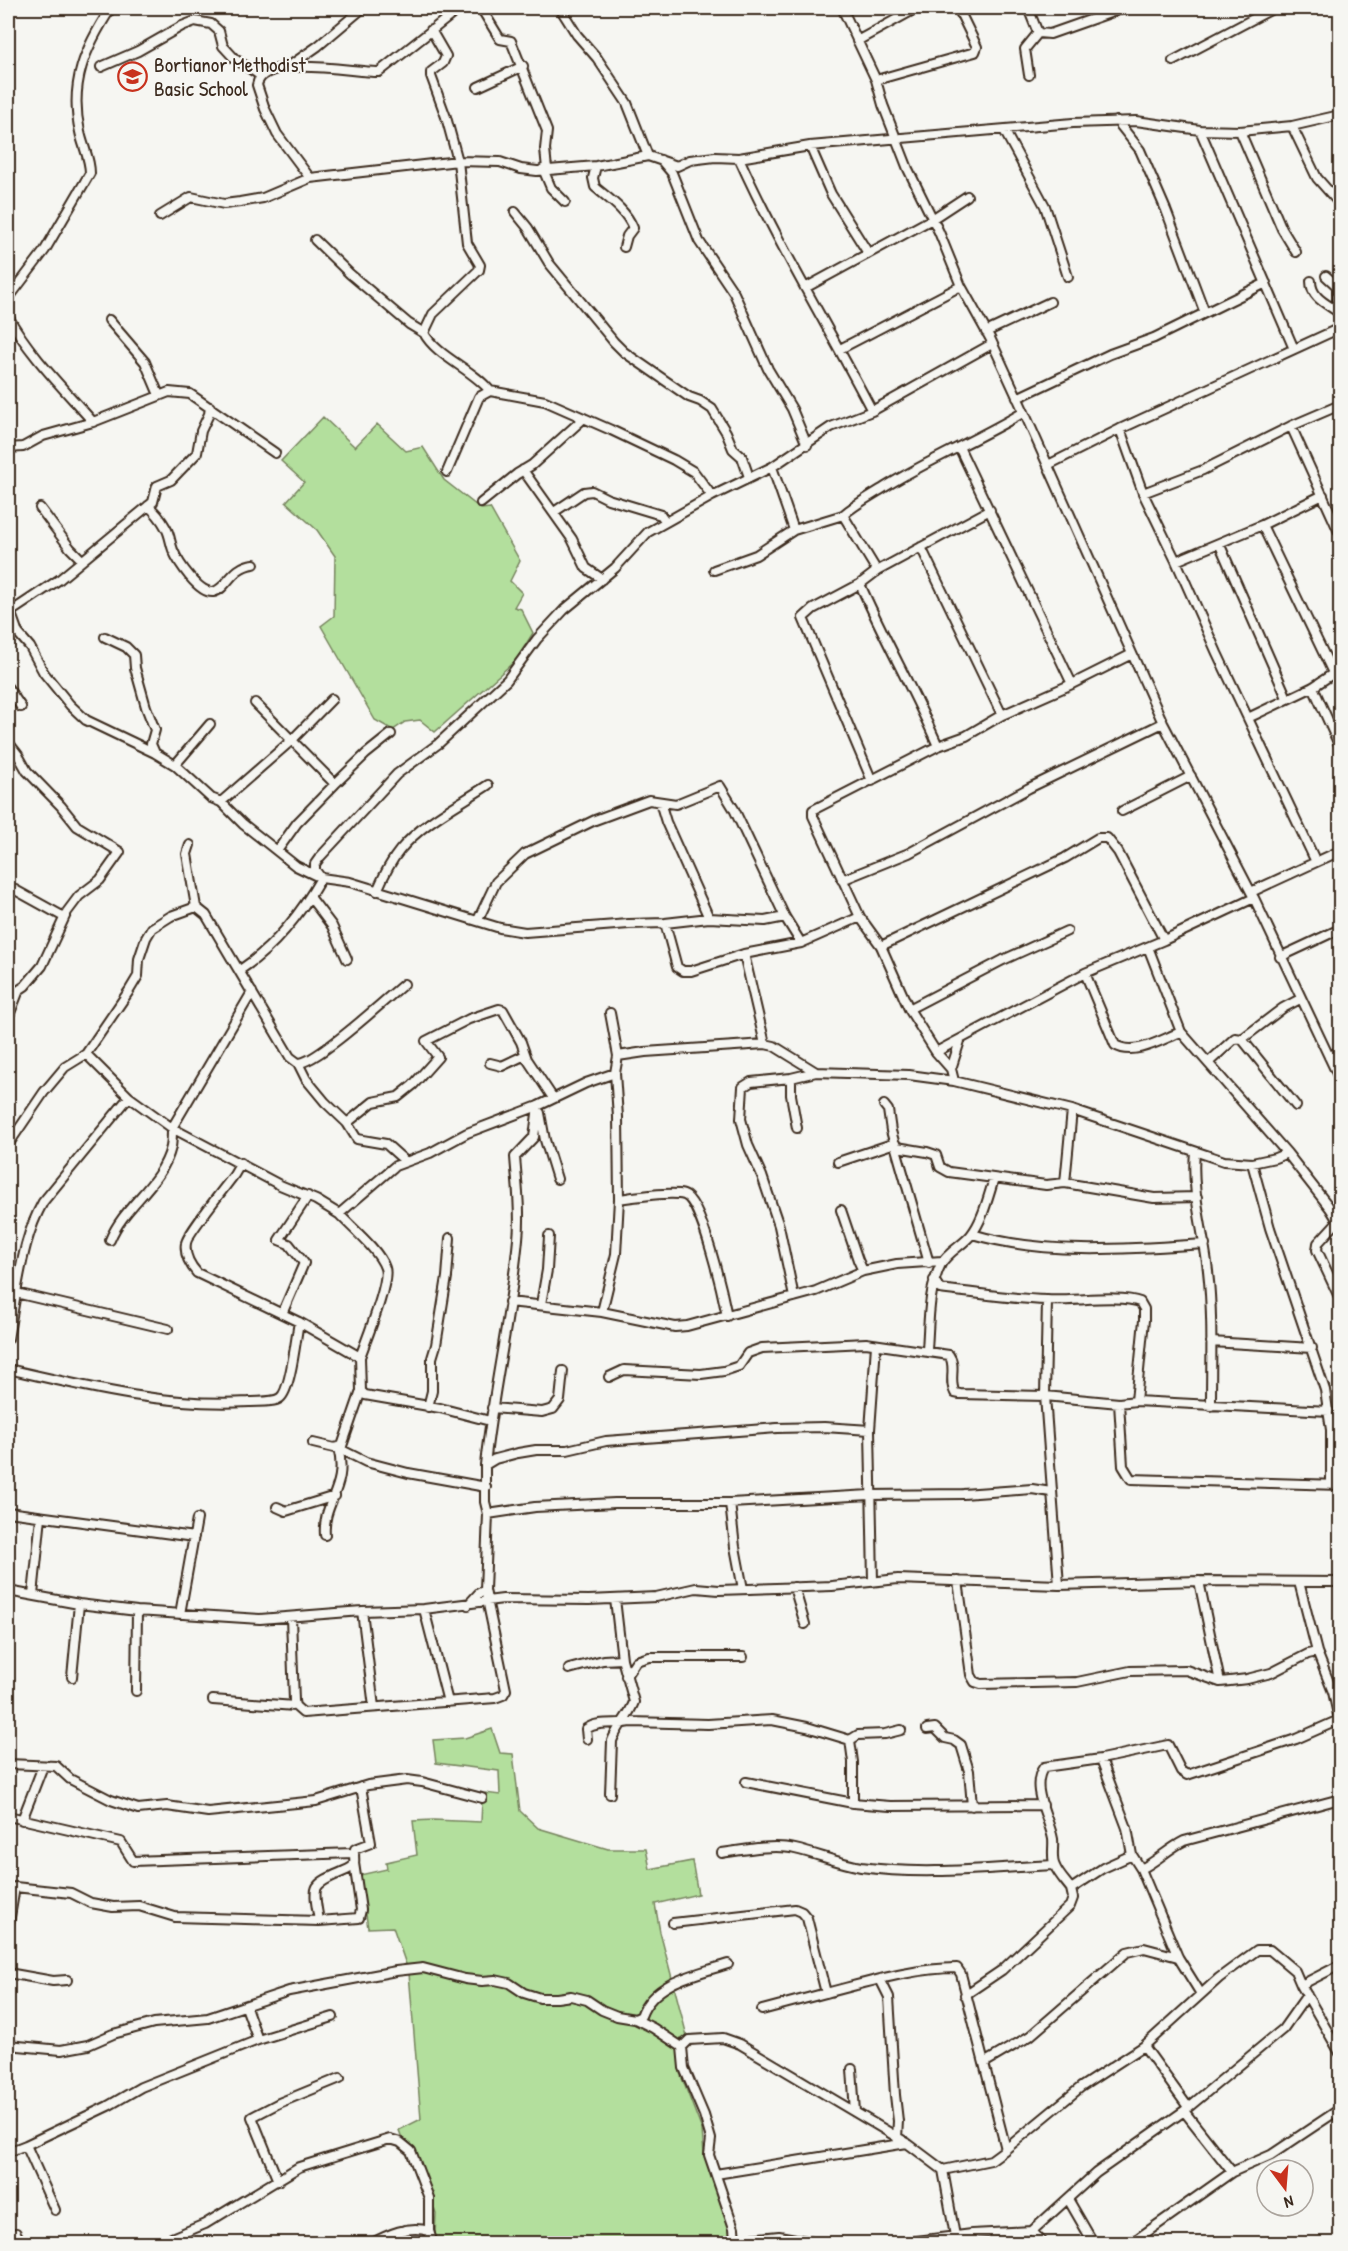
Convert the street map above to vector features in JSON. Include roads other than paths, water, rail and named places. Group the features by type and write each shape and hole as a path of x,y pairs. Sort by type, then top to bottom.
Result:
{"street":[{"path":"8,299 45,250 90,173 90,159 80,133 77,114 77,79 88,46 111,8"},
{"path":"287,68 318,46 363,8"},
{"path":"310,178 272,124 258,94 256,85 261,76 267,72 287,68 348,68 379,72 460,8"},
{"path":"481,8 500,39 511,41 523,66 548,131 545,169 551,188 565,202"},
{"path":"560,8 627,103 648,156"},
{"path":"842,8 876,80 896,138 961,286 1024,412 1163,723 1252,895 1300,999 1341,1080"},
{"path":"857,41 917,8"},
{"path":"876,80 975,52 977,47 958,8"},
{"path":"1028,8 1038,33"},
{"path":"1038,33 1050,34 1110,10 1124,8"},
{"path":"1173,61 1274,8"},
{"path":"101,67 138,51 195,21 211,24 219,31 223,46 234,59 261,76"},
{"path":"424,333 433,314 479,270 480,265 467,243 458,161 446,117 431,76 431,72 443,63 446,56 431,30"},
{"path":"1029,75 1024,49 1038,33"},
{"path":"477,87 523,66"},
{"path":"160,216 191,197 224,204 263,198 310,178 458,161 500,162 521,169 545,169 596,166 648,156 677,166 690,160 715,157 739,158 810,146 1117,120 1200,130 1240,131 1292,126 1341,115"},
{"path":"1117,120 1140,150 1166,210 1204,313"},
{"path":"1292,126 1317,178 1341,204"},
{"path":"1004,130 1045,206 1068,277"},
{"path":"1200,130 1294,349"},
{"path":"1240,131 1282,229 1296,252"},
{"path":"810,146 831,194 868,254"},
{"path":"739,158 764,213 872,411"},
{"path":"660,159 672,173 699,242 734,292 768,369 792,409 807,445"},
{"path":"596,166 593,178 595,187 621,209 633,228 627,236 624,248"},
{"path":"805,288 932,219 967,196"},
{"path":"515,212 528,228 549,263 624,352 689,397 712,409 733,449 742,458 750,477"},
{"path":"315,240 350,274 409,324 424,333 428,341 469,374 484,383 490,391"},
{"path":"1326,276 1337,286 1339,314"},
{"path":"1311,281 1311,289 1316,297 1339,314"},
{"path":"1017,398 1110,354 1154,338 1266,283"},
{"path":"840,349 961,286"},
{"path":"986,332 1050,302"},
{"path":"8,316 15,329 43,365 93,422"},
{"path":"109,320 145,362 159,395"},
{"path":"1048,465 1120,429 1341,328"},
{"path":"321,878 315,870 315,864 320,857 397,774 438,744 479,707 507,680 537,639 564,610 623,561 648,532 712,496 772,467 831,427 872,411 992,344"},
{"path":"447,472 479,397 490,391 545,401 584,418 694,472 712,496"},
{"path":"8,448 23,447 43,436 93,422 159,395 180,392 190,394 274,453"},
{"path":"1143,493 1203,470 1291,426 1341,405"},
{"path":"210,407 210,414 201,431 196,453 171,480 157,486 153,502 60,579 10,608 18,633 30,647 44,673 70,705 86,720 176,765 211,798 221,802 243,824 296,866 321,878 350,882 500,928 525,932 709,918 765,921 785,916"},
{"path":"714,570 756,555 794,530 843,515 858,502 904,475 985,435 1024,412"},
{"path":"481,503 532,465 584,418"},
{"path":"1291,426 1341,534"},
{"path":"1120,429 1143,493 1316,862"},
{"path":"959,447 1072,684"},
{"path":"772,467 794,530"},
{"path":"523,471 572,539 586,568 602,579"},
{"path":"554,512 584,492 592,492 661,515 666,522"},
{"path":"1176,561 1262,525 1323,495"},
{"path":"148,506 156,512 166,528 172,549 202,589 211,592 219,590 238,569 254,564"},
{"path":"40,508 82,560"},
{"path":"872,781 803,618 813,609 860,584 877,571 990,510"},
{"path":"843,515 877,571"},
{"path":"1248,718 1313,687 1337,671 1262,525"},
{"path":"1219,543 1287,698"},
{"path":"921,547 1002,715"},
{"path":"860,584 875,620 938,746"},
{"path":"105,637 126,647 134,655 135,668 149,718 155,730 151,744 155,753"},
{"path":"954,1081 951,1069 936,1052 909,1010 881,946 860,917 813,816 813,810 938,746 966,736 1002,715 1132,654"},
{"path":"1313,687 1341,747"},
{"path":"8,688 21,707"},
{"path":"221,802 292,740 332,699"},
{"path":"255,703 335,784"},
{"path":"842,880 909,853 1029,788 1163,723"},
{"path":"176,765 210,724"},
{"path":"277,851 297,824 335,784 391,734"},
{"path":"8,742 27,771 77,826 120,852 100,880 79,896 64,917 42,966 19,990 8,1018"},
{"path":"1122,811 1191,776"},
{"path":"377,891 392,861 408,841 421,829 488,785"},
{"path":"478,920 496,882 525,854 595,820 649,800 676,804 720,786 785,916 801,943"},
{"path":"660,802 666,822 709,918"},
{"path":"881,946 1065,858 1098,838 1107,838 1118,852 1164,940"},
{"path":"190,845 187,854 196,907 206,915 290,1057 298,1063 305,1064 404,984"},
{"path":"936,1052 960,1041 1048,991 1164,940 1341,851"},
{"path":"240,970 266,950 287,929 321,878"},
{"path":"8,886 64,917"},
{"path":"310,897 332,926 347,959"},
{"path":"8,1144 44,1092 65,1067 86,1054 138,976 139,959 152,928 171,916 196,907"},
{"path":"665,923 677,967 683,971 701,968 744,954 801,943 860,917"},
{"path":"1280,957 1341,929"},
{"path":"909,1010 1003,960 1067,931"},
{"path":"1148,947 1181,1032 1287,1153 1339,1220 1318,1244 1317,1250 1341,1299"},
{"path":"744,954 765,1044"},
{"path":"1085,973 1115,1045 1135,1050 1181,1032"},
{"path":"110,1240 118,1221 147,1190 162,1167 171,1147 172,1128 252,992"},
{"path":"1242,1039 1283,1008 1300,999"},
{"path":"347,1123 373,1102 398,1097 412,1085 438,1057 426,1041 469,1018 499,1009 503,1010 521,1042 527,1059 553,1098"},
{"path":"602,1312 616,1254 619,1199 615,1073 618,1056 610,1013"},
{"path":"1209,1062 1234,1038 1242,1039 1296,1106"},
{"path":"951,1069 960,1041"},
{"path":"618,1056 765,1044 774,1046 816,1072"},
{"path":"1329,1057 1341,1050"},
{"path":"86,1054 129,1097 172,1128 298,1194 308,1196 339,1214 384,1264 387,1273 383,1290 360,1358 361,1392 345,1442 338,1448"},
{"path":"490,1063 502,1066 522,1056 527,1059"},
{"path":"298,1063 301,1072 314,1089 347,1123 357,1139 386,1144 405,1161"},
{"path":"794,1297 779,1226 762,1176 748,1145 741,1119 743,1088 751,1082 791,1078 816,1072 909,1075 954,1081 1072,1110 1224,1161 1252,1163 1287,1153"},
{"path":"339,1214 395,1166 430,1153 467,1133 615,1073"},
{"path":"791,1078 791,1095 797,1128"},
{"path":"8,1339 25,1244 33,1221 43,1202 129,1097"},
{"path":"884,1105 888,1110 929,1263"},
{"path":"538,1106 557,1179"},
{"path":"213,1700 296,1706 303,1713 495,1698 503,1695 506,1690 485,1590 488,1514 485,1502 485,1465 518,1239 519,1210 515,1157 534,1137 538,1106"},
{"path":"1065,1183 1072,1110"},
{"path":"838,1162 896,1145 936,1155 940,1167 949,1172 1046,1185 1065,1183 1154,1198 1197,1197"},
{"path":"1195,1152 1193,1166 1205,1244 1211,1304 1211,1406"},
{"path":"241,1163 186,1240 189,1264 197,1273 299,1322 360,1358"},
{"path":"1252,1163 1270,1228 1325,1390 1331,1430 1331,1484"},
{"path":"927,1350 934,1280 942,1261 972,1234 980,1220 994,1179"},
{"path":"619,1199 661,1195 688,1197 698,1214 711,1247 727,1316"},
{"path":"282,1314 304,1263 289,1244 279,1240 308,1196"},
{"path":"841,1210 863,1271"},
{"path":"972,1234 1002,1243 1115,1250 1205,1244"},
{"path":"541,1304 548,1270 549,1236"},
{"path":"428,1407 432,1391 432,1358 447,1277 450,1238"},
{"path":"509,1302 602,1312 675,1327 687,1326 816,1291 863,1271 897,1264 942,1261"},
{"path":"934,1280 940,1289 1047,1300 1098,1299 1140,1302 1144,1309 1144,1320 1136,1401"},
{"path":"16,1293 168,1329"},
{"path":"1047,1300 1045,1396 1059,1585"},
{"path":"8,1369 169,1401 233,1403 275,1400 284,1394 288,1382 299,1322"},
{"path":"1211,1342 1312,1348"},
{"path":"609,1377 624,1370 701,1374 724,1371 739,1366 752,1350 853,1343 950,1354 952,1388 955,1393 1045,1396 1119,1404 1136,1401 1329,1411"},
{"path":"873,1581 870,1430 876,1345"},
{"path":"492,1408 542,1412 553,1409 560,1400 563,1371"},
{"path":"361,1392 365,1395 490,1421"},
{"path":"1119,1404 1123,1466 1131,1479 1341,1485"},
{"path":"485,1465 495,1459 536,1450 567,1450 606,1441 824,1426 870,1430"},
{"path":"313,1443 338,1448 366,1462 408,1473 486,1487"},
{"path":"325,1535 326,1515 335,1496 342,1470 338,1448"},
{"path":"488,1514 535,1507 615,1503 730,1503 870,1495 963,1494 1032,1490 1051,1492"},
{"path":"277,1507 286,1511 335,1496"},
{"path":"730,1503 743,1589"},
{"path":"8,1512 194,1537"},
{"path":"33,1595 41,1517"},
{"path":"180,1614 197,1519"},
{"path":"8,1591 79,1604 137,1611 260,1619 362,1611 424,1610 503,1599 656,1597 696,1588 719,1590 832,1586 898,1579 1059,1585 1199,1581 1341,1582"},
{"path":"958,1581 971,1675 975,1682 981,1684 1077,1682 1130,1671 1186,1670 1220,1682 1247,1679 1271,1672 1317,1652"},
{"path":"1199,1581 1220,1682"},
{"path":"965,1995 1002,1970 1070,1906 1071,1889 1053,1865 1053,1840 1038,1782 1044,1767 1049,1764 1101,1759 1168,1744 1181,1771 1186,1775 1340,1723 1333,1692 1317,1652 1299,1582"},
{"path":"794,1587 805,1624"},
{"path":"468,1605 485,1590"},
{"path":"610,1794 612,1741 632,1709 633,1702 622,1659 615,1599"},
{"path":"72,1677 79,1604"},
{"path":"424,1610 448,1702"},
{"path":"136,1691 137,1611"},
{"path":"362,1611 374,1707"},
{"path":"291,1617 296,1706"},
{"path":"626,1676 636,1661 649,1657 743,1657"},
{"path":"569,1669 603,1660 622,1659"},
{"path":"587,1738 586,1729 610,1722 708,1724 771,1720 807,1727 850,1740 858,1735 885,1734 901,1730"},
{"path":"927,1730 938,1730 945,1738 961,1745 969,1771 972,1806"},
{"path":"850,1740 853,1762 853,1803"},
{"path":"1101,1759 1127,1828 1132,1855 1141,1869 1178,1956 1201,1994"},
{"path":"8,1764 56,1766 70,1779 111,1800 138,1809 167,1806 208,1812 316,1801 361,1787 407,1780 482,1798"},
{"path":"22,1820 43,1766"},
{"path":"746,1782 853,1803 890,1806 1043,1805"},
{"path":"8,1929 15,1887 71,1893 91,1903 113,1907 139,1906 175,1917 319,1921 359,1918 362,1910 353,1853 355,1849 371,1843 361,1787"},
{"path":"1141,1869 1155,1862 1168,1849 1184,1841 1341,1799"},
{"path":"8,1816 121,1842 133,1861 353,1853"},
{"path":"722,1853 750,1849 793,1848 822,1858 861,1867 934,1871 1053,1865"},
{"path":"1071,1889 1103,1868 1132,1855"},
{"path":"319,1921 316,1893 318,1886 333,1874 351,1868 354,1863"},
{"path":"673,1923 795,1910 802,1912 807,1918 826,1993"},
{"path":"984,2063 1030,2036 1127,1952 1144,1948 1178,1956"},
{"path":"942,2170 990,2160 1006,2149 1081,2087 1144,2046 1201,1994 1257,1950 1270,1950 1295,1971 1341,2054"},
{"path":"635,2019 641,2016 645,2004 664,1988 697,1973 728,1964"},
{"path":"1301,1985 1341,1965"},
{"path":"8,2044 61,2050 88,2045 113,2034 154,2023 207,2018 289,1991 423,1968 465,1979 509,1983 524,1993 540,1998 571,1996 587,2000 617,2016 635,2019 682,2046"},
{"path":"762,2010 880,1979 940,1968 957,1968 961,1974 1006,2149"},
{"path":"8,1973 53,1981 67,1980"},
{"path":"880,1979 889,1996 898,2121 897,2138"},
{"path":"893,2244 956,2236 1032,2231 1096,2173 1186,2109 1283,2029 1307,1995"},
{"path":"246,2007 258,2040"},
{"path":"8,2152 108,2106 141,2087 258,2040 333,2017"},
{"path":"682,2046 689,2040 702,2038 723,2038 735,2042 907,2144 942,2170 956,2236"},
{"path":"682,2046 684,2068 704,2115 711,2139 709,2155 739,2242"},
{"path":"1144,2046 1232,2172"},
{"path":"852,2069 855,2112"},
{"path":"278,2181 252,2117 279,2103 340,2079"},
{"path":"1130,2244 1232,2172 1271,2155 1340,2112"},
{"path":"156,2244 205,2224 299,2167 390,2139 400,2142 411,2151 429,2198 429,2231 433,2244"},
{"path":"716,2174 907,2144"},
{"path":"26,2145 55,2210"},
{"path":"1068,2199 1094,2244"},
{"path":"370,2244 391,2233 416,2227 429,2231"},
{"path":"1032,2231 1040,2240 1036,2244"},
{"path":"16,2233 22,2244"},
{"path":"717,2244 779,2236 822,2243"}],"place":[{"name":"Bortianor Methodist Basic School","path":"133,76"}]}
